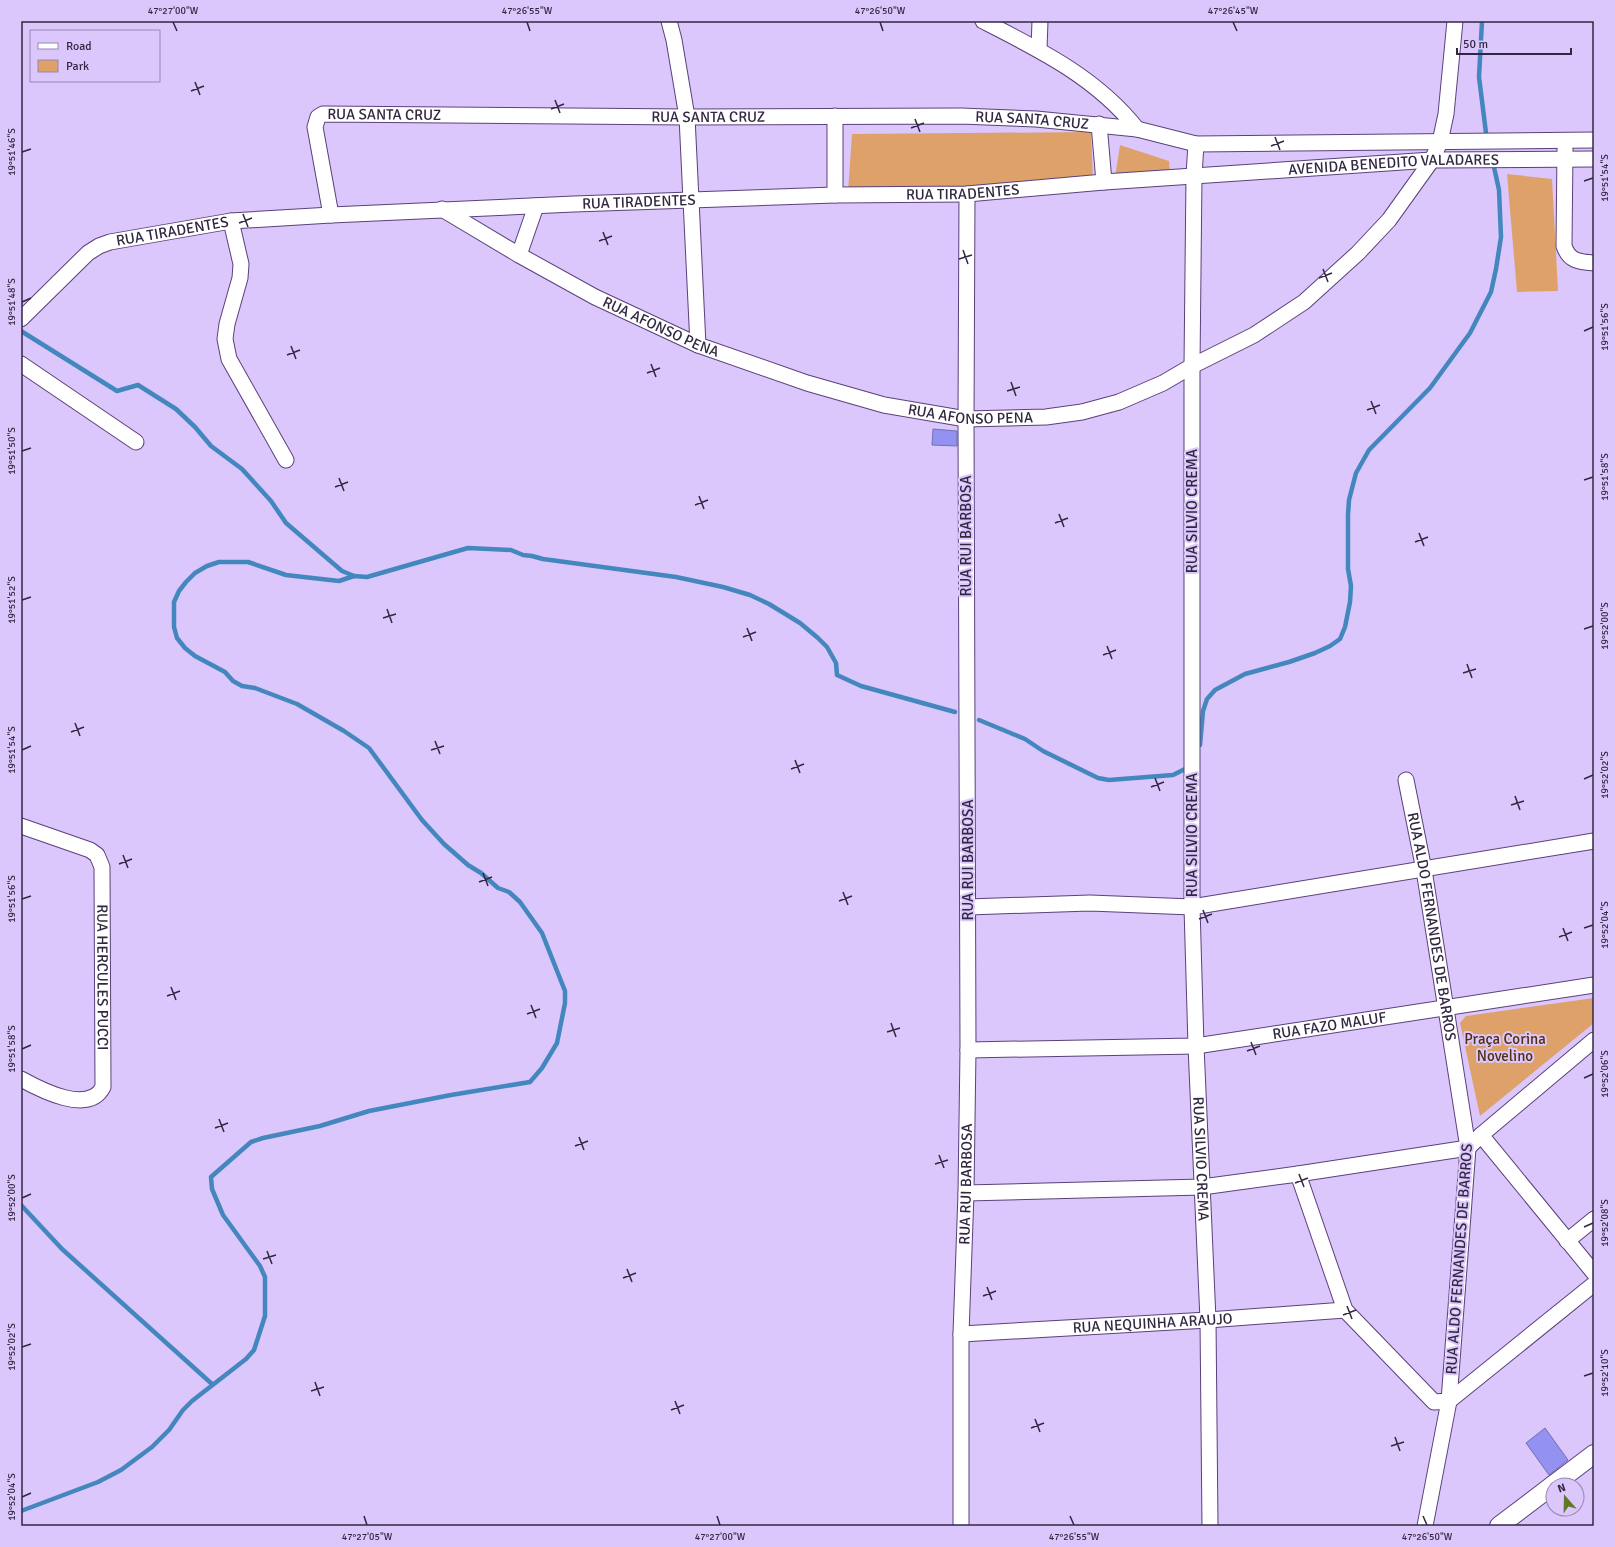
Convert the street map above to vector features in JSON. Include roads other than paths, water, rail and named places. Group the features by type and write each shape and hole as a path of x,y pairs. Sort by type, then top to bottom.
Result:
{"main road":[{"path":"1564,1477 1594,1454"},
{"path":"1499,1526 1545,1491"}],"street":[{"path":"669,21 674,40 687,117 698,345"},
{"path":"983,21 1039,49 1090,82 1107,95 1138,129"},
{"path":"1039,49 1040,21"},
{"name":"RUA AFONSO PENA","path":"442,209 518,255 595,297 698,345 807,383 884,405 966,419 1046,417 1082,412 1119,402 1157,386 1192,366 1254,336 1304,302 1358,253 1389,220 1432,160 1440,142 1446,114 1455,21"},
{"name":"RUA SANTA CRUZ","path":"330,215 315,127 318,117 324,114 687,117 969,116 1099,124 1138,129 1196,144"},
{"path":"835,116 835,195"},
{"path":"1099,124 1104,182"},
{"path":"1566,140 1564,246 1566,253 1574,260 1594,263"},
{"name":"AVENIDA BENEDITO VALADARES","path":"1196,144 1594,140"},
{"name":"RUA SILVIO CREMA","path":"1196,144 1194,176 1192,366 1192,907 1196,1046 1208,1320 1210,1526"},
{"name":"AVENIDA BENEDITO VALADARES","path":"1194,176 1432,160 1594,159"},
{"name":"RUA TIRADENTES","path":"21,319 88,253 99,246 110,242 231,220 574,204 835,195 967,194 1194,176"},
{"name":"RUA RUI BARBOSA","path":"961,1526 961,1334 966,1192 968,1050 966,419 967,194"},
{"path":"518,255 536,206"},
{"path":"231,220 241,264 240,278 227,324 225,339 229,359 286,460"},
{"path":"21,364 136,442"},
{"name":"RUA ALDO FERNANDES DE BARROS","path":"1406,780 1424,870 1447,1007 1468,1148 1449,1401 1425,1526"},
{"name":"RUA HERCULES PUCCI","path":"21,826 90,850 97,856 102,867 103,1087 100,1093 92,1099 76,1100 42,1091 21,1079"},
{"path":"968,907 1090,904 1192,907 1594,841"},
{"name":"RUA FAZO MALUF","path":"968,1050 1196,1046 1594,985"},
{"path":"966,1192 1202,1187 1468,1148 1481,1135 1594,1040"},
{"path":"1481,1135 1594,1273"},
{"path":"1298,1174 1345,1310 1434,1402 1449,1401 1594,1284"},
{"path":"1567,1241 1594,1219"},
{"name":"RUA NEQUINHA ARAUJO","path":"961,1334 1208,1320 1345,1310"}],"waterway":[{"path":"1482,21 1479,77 1486,133"},
{"path":"1200,745 1203,711 1207,699 1215,690 1245,674 1315,653 1330,646 1340,639 1345,627 1350,602 1351,586 1348,569 1348,515 1349,500 1356,473 1369,450 1430,388 1470,333 1491,292 1501,237 1499,190 1494,167"},
{"path":"21,331 117,391 138,385 176,409 195,427 211,446 242,469 271,501 286,523 342,571 354,576"},
{"path":"21,1511 98,1482 121,1470 152,1447 169,1430 183,1410 192,1401 246,1359 254,1350 265,1316 265,1277 260,1266 223,1215 212,1189 211,1177 251,1142 263,1138 320,1126 369,1111 451,1095 530,1082 542,1068 557,1043 565,1003 565,991 542,933 520,902 509,892 498,888 444,844 422,820 369,748 344,731 297,704 255,688 242,686 233,681 225,672 195,656 185,648 177,638 174,627 174,602 179,591 195,573 207,566 219,562 248,562 286,575 339,581 354,576 367,577 468,548 511,550 523,555 543,559 676,577 723,587 750,595 769,604 800,623 827,647 836,663 837,675 861,686 955,712"},
{"path":"979,720 1025,739 1043,751 1098,778 1109,780 1173,775 1189,767"},
{"path":"21,1205 62,1249 212,1384"}],"park label":[{"name":"Praça Corina Novelino","path":"1505,1048"}]}
